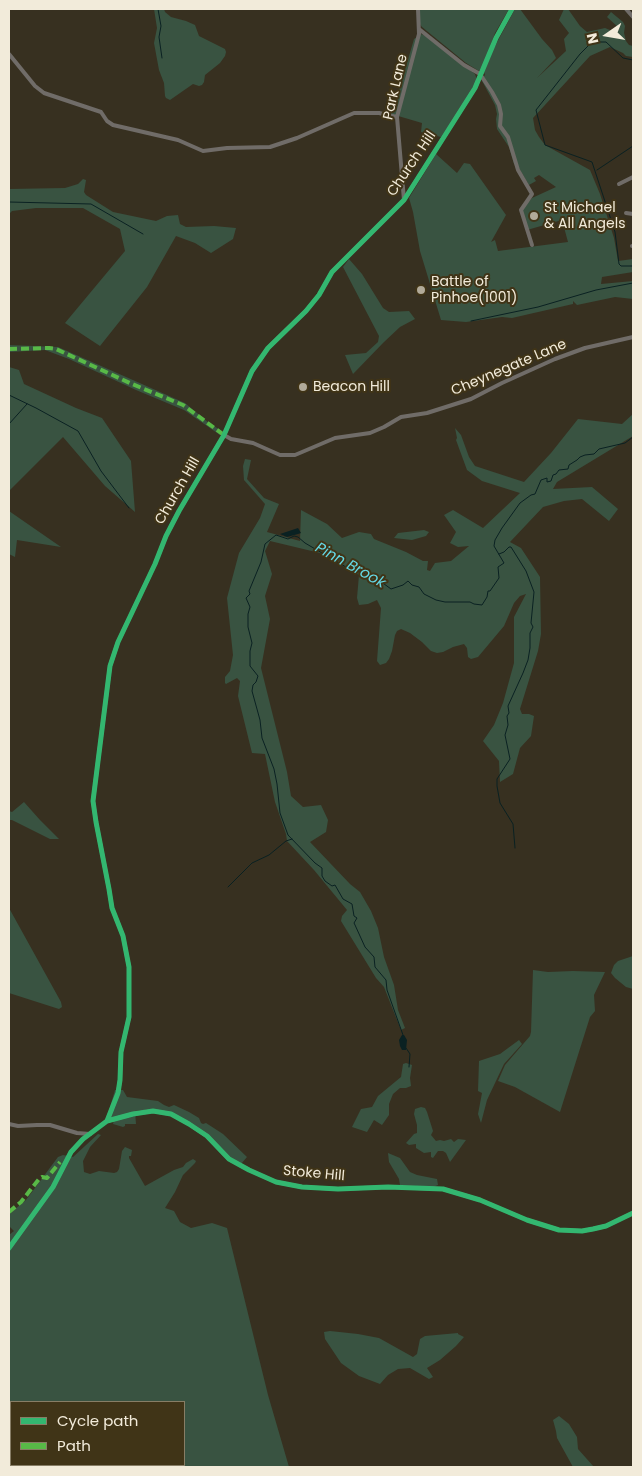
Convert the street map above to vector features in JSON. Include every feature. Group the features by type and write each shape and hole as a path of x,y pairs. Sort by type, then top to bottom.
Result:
{"street":[{"name":"Park Lane","path":"404,200 398,117 418,40 418,9"},
{"name":"Church Hill","path":"107,1121 118,1093 121,1052 130,1004 127,950 124,936 117,924 112,908 93,801 110,666 124,628 166,536 224,434 252,371 264,354 315,300 332,272 404,200 466,104 475,88 496,38 512,9"},
{"path":"626,9 633,17"},
{"path":"419,29 464,65 480,74 499,104 501,114 500,126 508,137 518,170 532,194 521,210 532,245"},
{"path":"9,54 35,86 44,94 101,112 107,121 113,125 178,140 203,152 227,148 270,147 297,138 354,113 379,113 398,117"},
{"path":"619,184 633,177"},
{"path":"626,213 633,214"},
{"name":"Cheynegate Lane","path":"224,434 231,439 253,443 280,455 295,455 335,438 370,433 401,417 427,412 471,399 545,363 585,348 633,337"},
{"name":"Stoke Hill","path":"9,1248 53,1187 71,1152 83,1140 107,1121 153,1111 171,1114 207,1136 222,1152 239,1164 276,1182 338,1189 379,1187 443,1189 480,1200 527,1220 559,1230 582,1231 594,1229 606,1226 633,1213"},
{"path":"9,1124 18,1126 50,1126 81,1134 90,1134"},
{"path":"81,1134 83,1140"}],"green space":[{"path":"154,9 164,9 171,17 195,25 199,36 225,49 226,52 220,63 205,75 202,85 193,84 170,100 165,96 164,83 159,70 154,43 157,28"},
{"path":"419,9 509,9 495,33 483,66 479,71 466,63 422,27 419,23"},
{"path":"515,9 520,9 552,50 556,58 537,78 566,51 564,39 569,33 559,20 564,9 568,9 580,26 587,32 605,28 617,33 619,28 607,17 611,12 625,26 626,41 629,45 633,46 633,57 626,56 610,47 590,56 533,118 535,130 545,145 590,170 614,238 618,261 633,259 633,272 602,277 601,284 633,281 633,299 615,297 577,305 573,301 573,304 512,318 502,317 466,322 441,320 420,251 409,198 436,154 457,173 464,163 470,164 506,215 491,242 495,240 498,251 568,242 562,220 527,230 521,210 532,198 556,187 539,175 534,178 536,181 529,185 517,165 514,164 509,147 497,129 495,105 481,79 485,75 484,72 494,48"},
{"path":"421,34 428,37 475,74 476,77 476,82 464,104 441,137 421,132 422,123 388,113 391,101 396,101 414,39"},
{"path":"83,179 86,180 84,192 86,195 113,212 156,221 167,216 178,215 180,224 186,227 214,226 236,228 233,239 211,253 195,243 176,236 147,287 100,346 65,323 125,251 120,229 83,208 36,208 12,211 9,214 9,189 65,188 78,184"},
{"path":"349,259 362,274 383,308 389,312 409,311 415,319 400,327 353,374 345,355 366,353 378,342 379,336 343,267"},
{"path":"9,345 58,347 185,403 222,431 220,435 184,410 69,359 45,350 9,352"},
{"path":"9,367 19,370 24,384 102,418 131,461 135,512 105,486 63,437 9,491"},
{"path":"633,414 633,436 557,482 553,489 592,487 618,509 609,521 582,499 564,501 543,507 510,542 521,548 540,577 541,634 538,651 520,709 522,714 534,716 531,736 520,748 513,774 500,782 499,761 483,741 494,725 503,703 514,663 514,617 526,594 520,596 514,603 504,626 478,657 471,659 468,657 467,648 464,644 443,652 431,651 410,633 401,629 395,635 389,659 386,663 380,665 377,661 381,608 377,600 359,605 357,598 359,575 320,553 270,541 265,551 272,574 265,596 270,619 261,668 287,772 291,796 303,807 321,805 328,820 326,832 310,842 360,892 371,911 378,928 384,957 394,985 398,1010 405,1028 401,1030 384,987 376,978 341,921 342,916 347,910 287,841 275,802 265,754 252,753 238,696 240,681 237,678 225,683 225,677 230,671 233,655 227,598 239,553 260,518 265,504 244,480 243,466 245,459 251,460 247,479 264,498 279,504 267,532 300,541 301,510 327,524 342,538 359,532 371,534 374,539 423,561 428,561 427,570 430,571 435,563 451,561 469,546 458,547 450,543 456,532 444,515 453,510 483,528 520,493 482,481 467,470 456,440 455,428 461,435 469,457 475,466 524,482 551,453 578,419 622,424"},
{"path":"9,511 61,547 17,540 15,557 9,554"},
{"path":"424,530 429,532 426,536 412,540 394,538 398,533"},
{"path":"24,802 59,839 50,839 9,820 9,811 12,812"},
{"path":"9,908 61,1002 62,1007 59,1009 9,993"},
{"path":"633,956 633,989 626,987 611,973 618,961"},
{"path":"533,970 548,972 605,972 594,995 595,1011 590,1017 560,1112 515,1087 498,1081 505,1065 530,1036"},
{"path":"519,1040 522,1044 504,1064 487,1100 481,1123 478,1114 482,1093 478,1091 479,1061 500,1054"},
{"path":"403,1064 412,1065 411,1086 400,1088 393,1094 389,1104 389,1115 382,1125 374,1120 367,1132 352,1127 361,1109 372,1107 378,1096 401,1077"},
{"path":"115,1090 123,1090 127,1097 158,1101 169,1107 174,1105 189,1112 199,1118 201,1123 206,1123 223,1134 247,1157 241,1164 229,1157 208,1135 196,1126 168,1112 153,1109 135,1111 136,1124 125,1124 123,1127 113,1124 114,1120 107,1117"},
{"path":"425,1108 427,1112 433,1131 431,1135 436,1141 451,1139 454,1142 458,1139 466,1140 450,1162 443,1151 438,1151 433,1158 431,1157 431,1152 424,1153 416,1148 416,1144 409,1145 406,1143 417,1133 414,1114 415,1109"},
{"path":"98,1134 101,1135 90,1147 83,1161 84,1172 90,1174 99,1171 117,1172 122,1151 125,1147 132,1150 129,1158 145,1186 183,1167 193,1159 196,1161 183,1175 165,1208 174,1211 180,1222 191,1228 212,1223 227,1228 268,1395 289,1467 9,1467 9,1235 14,1231 9,1226 9,1214 26,1200 58,1157 63,1155 73,1157"},
{"path":"388,1153 400,1158 410,1172 437,1179 438,1185 433,1187 400,1185 399,1179 389,1162"},
{"path":"330,1331 379,1338 413,1357 417,1354 420,1339 425,1336 458,1333 464,1337 440,1360 427,1368 433,1377 429,1379 410,1368 398,1369 388,1375 380,1384 359,1376 341,1363 325,1339 324,1332"},
{"path":"559,1416 569,1424 577,1437 578,1449 594,1467 573,1467 557,1438 553,1420"}],"water":[{"path":"298,528 301,533 287,537 280,534"},
{"path":"402,1035 407,1040 406,1050 402,1050 400,1046 399,1040"}],"waterway":[{"path":"158,9 161,26 159,37 162,58"},
{"path":"633,60 623,58 606,42 592,42 580,54 536,110 545,145 592,162 615,232 619,264 621,266 633,266"},
{"path":"597,170 633,146"},
{"path":"9,202 91,204 143,234"},
{"path":"471,321 538,307 596,290 633,283"},
{"path":"9,395 78,431 101,471 129,508"},
{"path":"9,424 27,404"},
{"name":"Pinn Brook","path":"403,1035 387,990 386,980 375,967 374,957 365,947 354,923 357,918 354,916 352,904 343,899 335,885 332,886 325,881 322,876 322,868 288,835 280,813 274,769 262,738 260,720 252,691 258,676 250,666 252,643 248,627 250,607 246,598 250,594 249,591 261,562 265,544 276,535 288,539 294,536 298,537 346,567 376,578 391,589 408,581 412,585 419,587 424,594 436,600 470,602 482,605 488,591 490,591 499,578 498,567 504,563 494,546 495,540 520,503 535,494 541,480 547,478 547,482 551,481 553,475 559,470 568,469 569,465 580,457 594,454 599,449 625,443 633,437"},
{"path":"499,554 511,547 526,571 534,592 531,623 533,627 530,633 528,660 508,706 508,725 505,735 510,759 497,779 500,803 513,824 515,848"},
{"path":"228,887 252,863 269,855 286,841 292,839"},
{"name":"Pinn Brook","path":"406,1048 410,1054 409,1067"}],"marked path":[{"path":"9,349 56,349 183,405 224,435"},
{"path":"9,1212 21,1202 39,1179 42,1177 47,1178 60,1162"}],"cycle path":[{"path":"107,1121 118,1093 120,1080 121,1052 129,1017 129,967 123,936 112,908 93,801 110,666 118,642 155,564 166,536 224,435 252,371 268,348 306,311 319,295 332,272 404,200 475,88 496,38 512,9"},
{"path":"9,1248 53,1187 71,1152 83,1139 107,1121 153,1111 171,1114 189,1124 207,1136 229,1159 276,1182 302,1187 338,1189 388,1187 443,1189 480,1200 527,1220 559,1230 582,1231 593,1229 606,1226 633,1213"}],"place":[{"name":"St Michael & All Angels","path":"534,216"},
{"name":"Battle of Pinhoe(1001)","path":"421,290"},
{"name":"Beacon Hill","path":"303,387"}]}
